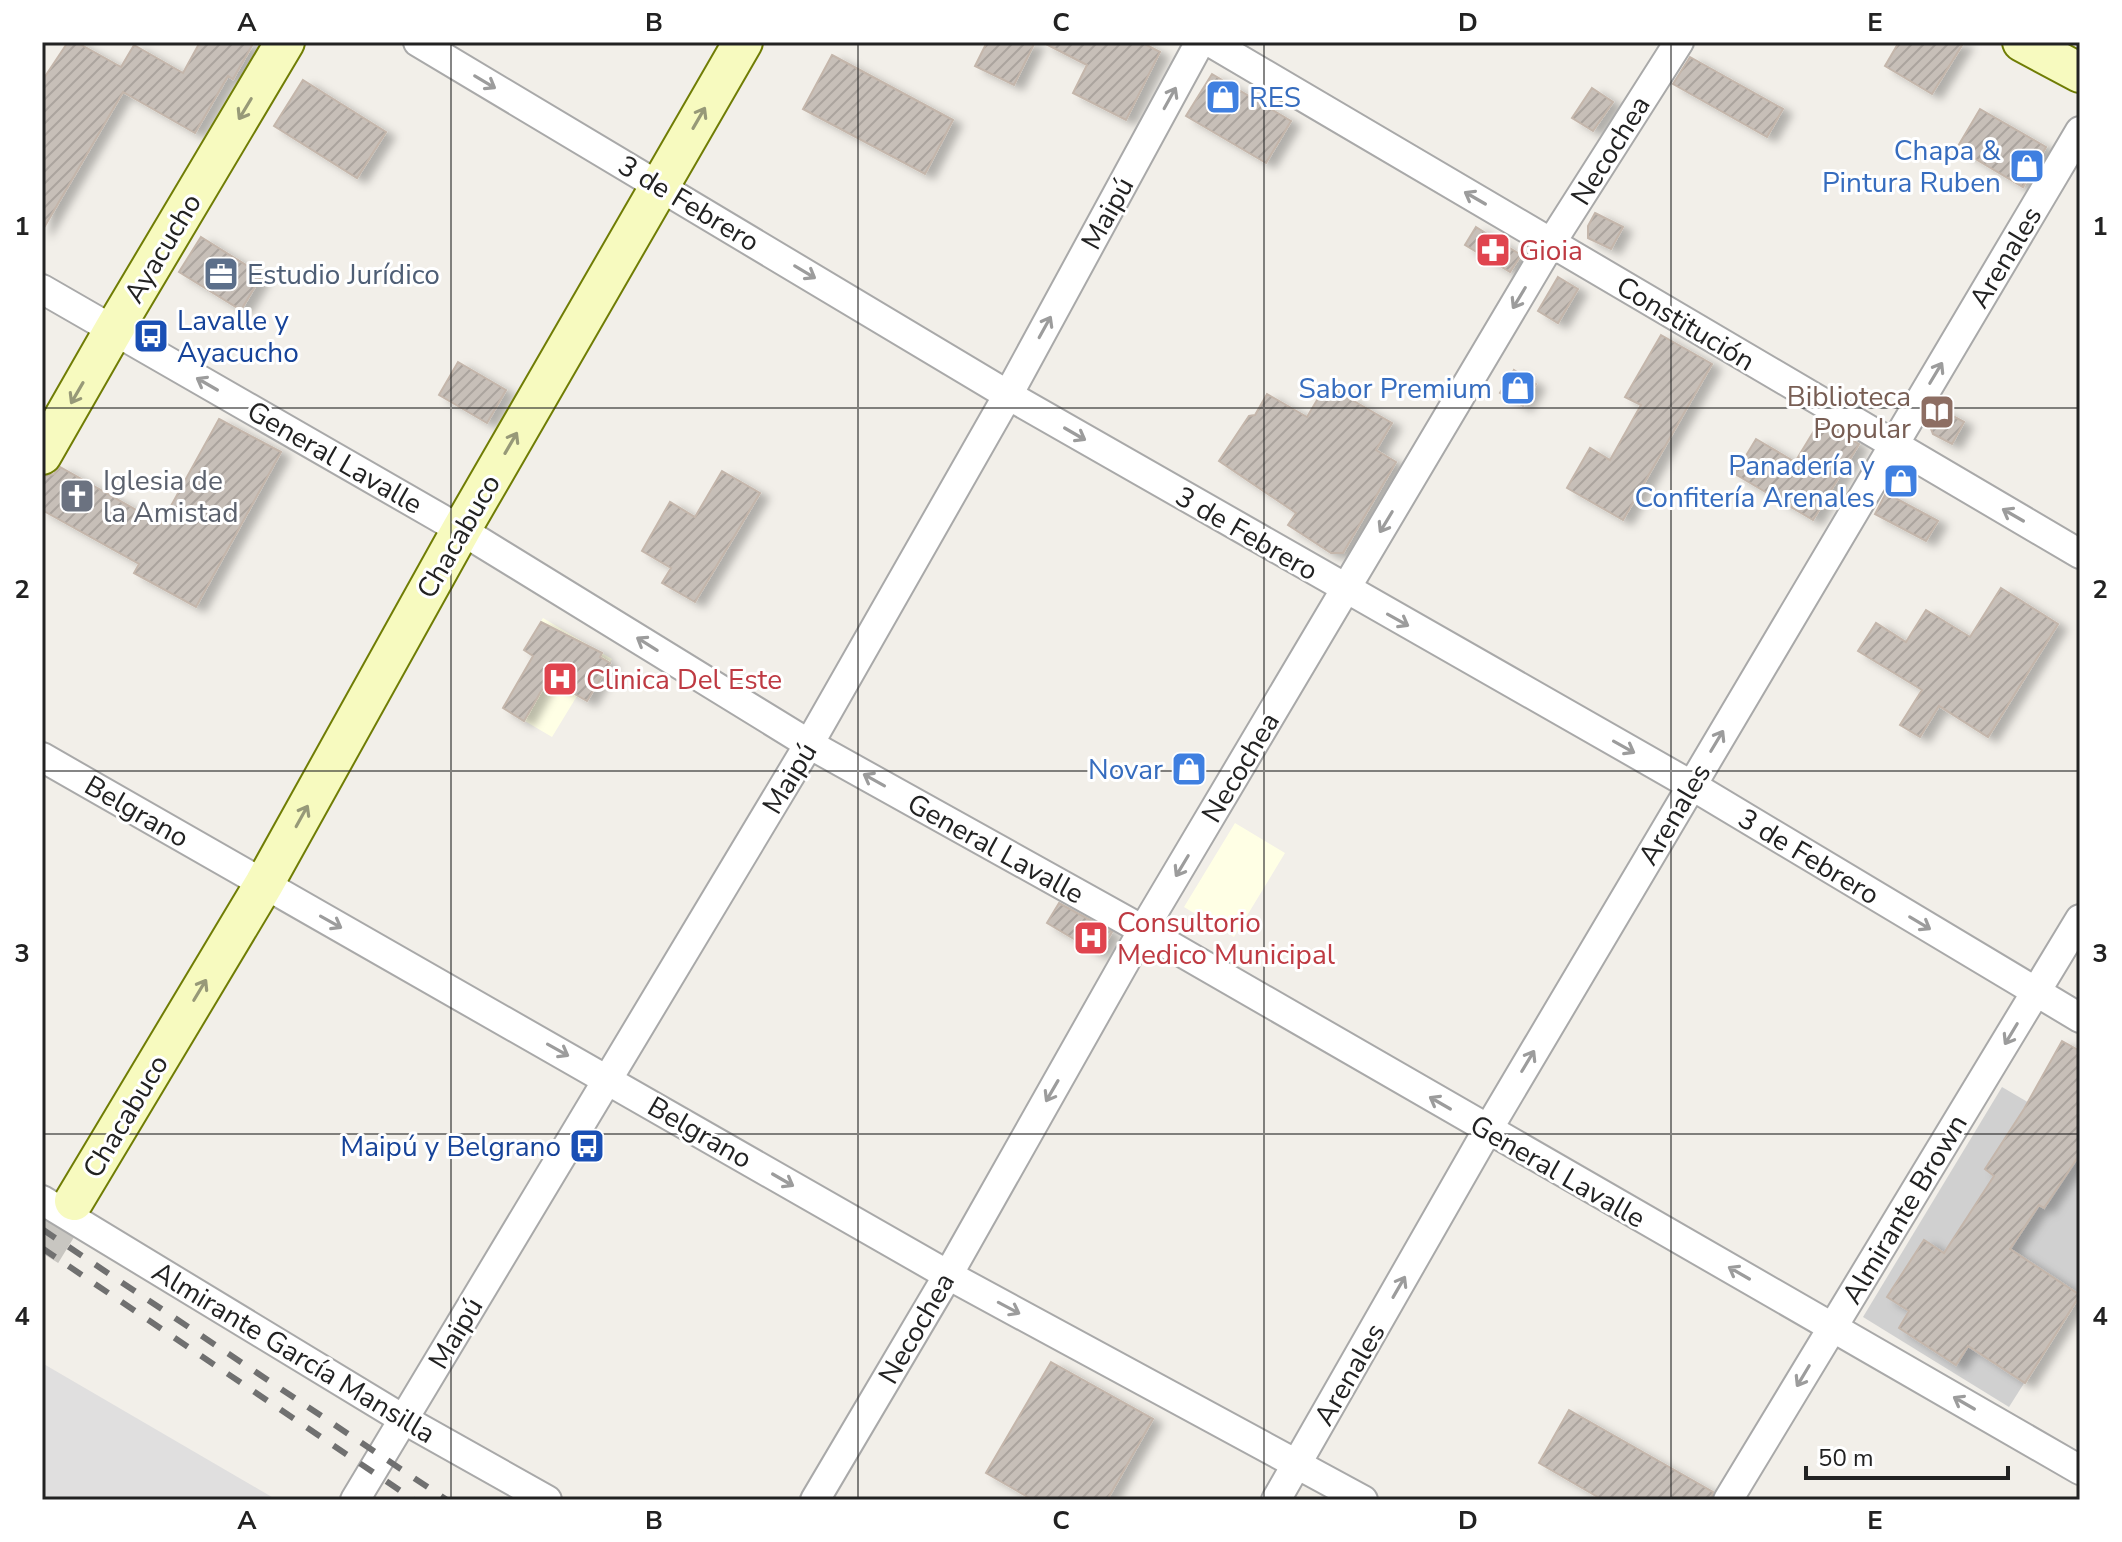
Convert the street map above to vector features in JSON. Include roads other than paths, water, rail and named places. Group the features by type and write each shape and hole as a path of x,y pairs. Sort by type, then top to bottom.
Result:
{"street":[{"name":"Ayacucho","path":"42,455 285,42"},
{"name":"3 de Febrero","path":"418,42 1008,395 1691,785 2080,1018"},
{"name":"Chacabuco","path":"57,1203 175,1031 264,884 461,530 743,42"},
{"name":"Maipú","path":"355,1500 809,744 1008,395 1200,42"},
{"name":"Constitución","path":"1210,42 2080,554"},
{"name":"Necochea","path":"815,1500 948,1275 1143,930 1551,243 1679,42"},
{"path":"2022,42 2080,73"},
{"name":"Arenales","path":"1276,1500 1487,1131 2080,131"},
{"name":"General Lavalle","path":"42,289 461,530 809,744 1143,930 2080,1470"},
{"name":"Belgrano","path":"42,757 948,1275 1363,1500"},
{"name":"Almirante Brown","path":"1728,1500 2080,919"},
{"name":"Almirante García Mansilla","path":"57,1203 403,1419 547,1500"}],"tunnel":[{"path":"42,1253 74,1201"}],"railway":[{"path":"42,1229 447,1500"},
{"path":"42,1248 414,1500"}],"place":[{"name":"RES","path":"1223,97"},
{"name":"Chapa & Pintura Ruben","path":"2027,166"},
{"name":"Gioia","path":"1493,250"},
{"name":"Estudio Jurídico","path":"221,274"},
{"name":"Lavalle y Ayacucho","path":"151,336"},
{"name":"Sabor Premium","path":"1518,388"},
{"name":"Biblioteca Popular","path":"1937,412"},
{"name":"Panadería y Confitería Arenales","path":"1901,481"},
{"name":"Iglesia de la Amistad","path":"77,496"},
{"name":"Clinica Del Este","path":"560,679"},
{"name":"Novar","path":"1189,769"},
{"name":"Consultorio Medico Municipal","path":"1091,938"},
{"name":"Maipú y Belgrano","path":"587,1146"}]}
